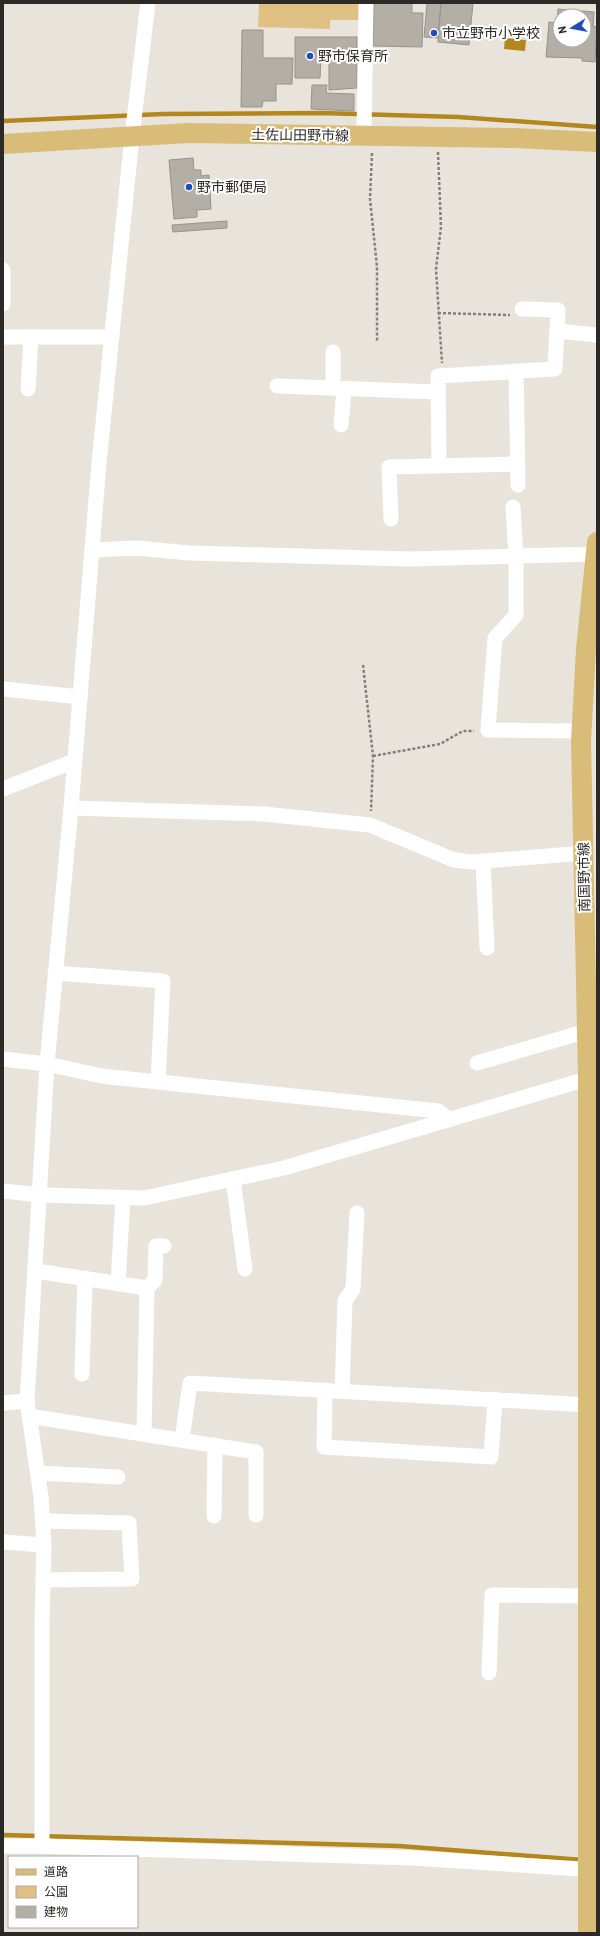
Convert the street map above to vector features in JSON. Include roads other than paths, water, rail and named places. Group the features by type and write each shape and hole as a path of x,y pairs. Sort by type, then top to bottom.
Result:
{"main road":[{"name":"土佐山田野市線","path":"3,144 188,133 438,137 597,142"},
{"name":"南国野市線","path":"588,1933 593,1870 592,1634 588,1596 588,1405 593,1268 593,1077 587,1032 582,731 586,649 596,548"}],"street":[{"path":"42,1846 42,1625 44,1545 38,1473 28,1408 47,1064 71,808 99,463 132,136 148,3"},
{"path":"366,3 368,136"},
{"path":"3,270 3,304"},
{"path":"439,466 438,376 555,369 558,310 522,309"},
{"path":"557,331 597,335"},
{"path":"3,337 112,337"},
{"path":"28,389 31,337"},
{"path":"333,352 341,425"},
{"path":"516,371 518,485"},
{"path":"277,386 438,392"},
{"path":"391,519 389,467 518,464"},
{"path":"513,507 516,556 516,615 495,638 488,730 582,731"},
{"path":"92,550 136,548 189,553 329,558 411,559 516,556 596,548"},
{"path":"3,689 80,697"},
{"path":"3,789 74,761"},
{"path":"71,808 264,814 370,826 454,860 473,862 584,853"},
{"path":"483,861 487,948"},
{"path":"55,973 163,981 158,1082"},
{"path":"477,1063 587,1032"},
{"path":"3,1059 47,1064 101,1076 438,1111 449,1119"},
{"path":"3,1191 40,1195 144,1198 284,1168 593,1077"},
{"path":"233,1179 245,1269"},
{"path":"118,1283 123,1198"},
{"path":"342,1391 345,1301 354,1289 357,1213"},
{"path":"144,1434 147,1288 155,1280 156,1246 164,1246"},
{"path":"36,1271 147,1288"},
{"path":"82,1374 85,1278"},
{"path":"182,1440 190,1383 588,1405"},
{"path":"325,1390 324,1447 491,1458 495,1400"},
{"path":"3,1403 144,1434 256,1452 256,1515"},
{"path":"214,1516 215,1445"},
{"path":"38,1473 118,1477"},
{"path":"43,1522 129,1523 132,1579 43,1580"},
{"path":"3,1542 44,1545"},
{"path":"489,1673 492,1594 588,1596"},
{"path":"3,1846 412,1858 593,1870"}],"waterway":[{"path":"3,121 163,114 321,113 458,117 597,127"},
{"path":"3,1835 399,1846 583,1860"}],"place":[{"name":"市立野市小学校","path":"434,33"},
{"name":"野市保育所","path":"310,56"},
{"name":"野市郵便局","path":"189,187"}]}
